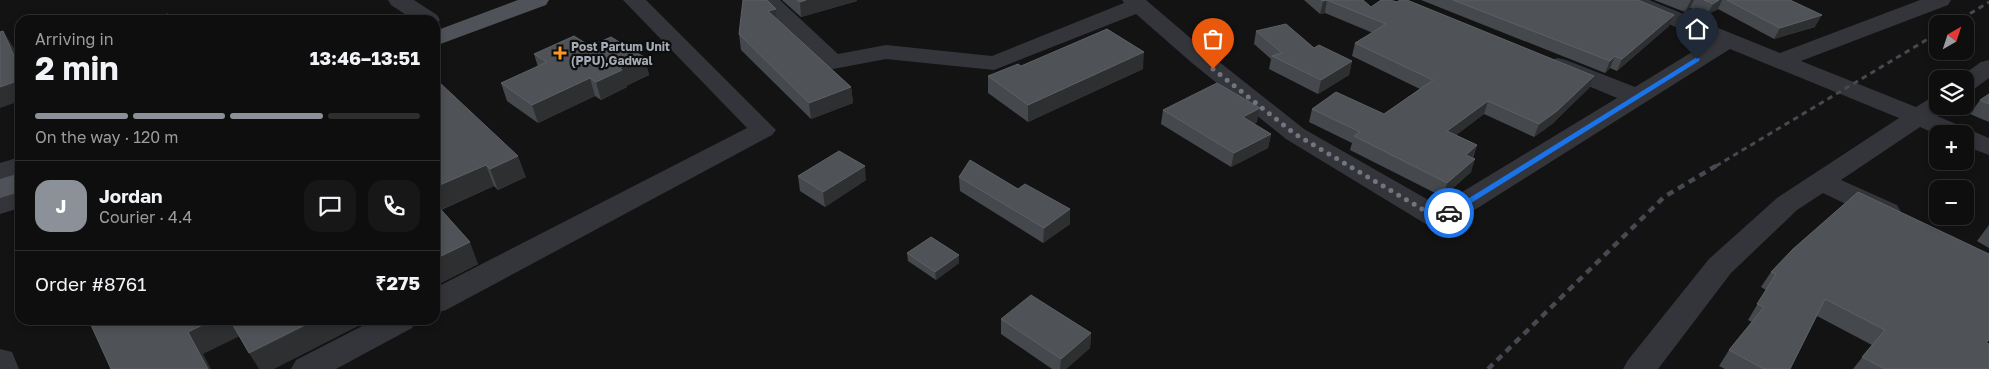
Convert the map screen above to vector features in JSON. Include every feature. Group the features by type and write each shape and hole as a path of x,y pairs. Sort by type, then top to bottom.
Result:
{"main road":[{"path":"440,30 495,0"},
{"path":"440,31 538,0"},
{"path":"0,189 15,184"}],"street":[{"path":"399,0 422,15"},
{"path":"440,299 764,130 634,0"},
{"path":"766,0 833,62 886,52 994,63 1136,2 1200,58 1295,134 1439,219 1727,41"},
{"path":"1630,0 1727,41 1781,61 1928,110 1947,125"},
{"path":"1781,61 1940,0"},
{"path":"1540,58 1637,97"},
{"path":"1974,78 1989,67"},
{"path":"1640,369 1720,266 1787,204 1928,110"},
{"path":"1974,141 1989,147"},
{"path":"0,173 15,167"},
{"path":"1822,182 1910,223"},
{"path":"0,206 15,200"},
{"path":"308,369 392,325"},
{"path":"0,361 2,369"}],"building":[{"path":"743,0 767,0 776,9 768,11 851,87 809,103 739,34"},
{"path":"1327,0 1363,0 1371,7 1381,0 1397,2 1407,0 1594,76 1557,111 1539,124 1488,101 1447,131 1477,145 1466,155 1475,159 1447,183 1354,136 1360,132 1312,109 1336,92 1384,114 1433,80 1355,43 1386,24"},
{"path":"1453,0 1638,0 1674,15 1622,59 1615,56 1610,61"},
{"path":"1704,0 1719,0 1713,4"},
{"path":"1727,0 1790,0 1822,15 1780,28"},
{"path":"1286,24 1314,48 1319,45 1352,61 1321,80 1272,56 1282,53 1256,31"},
{"path":"1107,29 1144,52 1028,105 988,76 1018,64 1021,66"},
{"path":"3,31 15,58 15,82 0,87 0,32"},
{"path":"574,36 590,46 611,37 644,57 596,82 590,78 532,105 501,83 547,62 534,54"},
{"path":"440,83 518,156 490,169 486,165 440,185"},
{"path":"1217,83 1260,108 1243,117 1271,134 1234,153 1163,110"},
{"path":"1989,94 1989,104 1980,100"},
{"path":"839,151 865,166 823,192 798,176"},
{"path":"970,160 1018,189 1025,184 1070,209 1044,228 959,177"},
{"path":"1858,192 1989,254 1989,340 1986,343 1989,344 1989,369 1885,369 1862,357 1885,330 1825,299 1790,369 1764,369 1729,350 1764,307 1757,304 1776,274 1771,272 1793,249"},
{"path":"440,209 470,242 440,257"},
{"path":"931,237 959,255 935,272 907,253"},
{"path":"1031,295 1091,333 1061,359 1001,319"},
{"path":"91,325 203,325 188,332 208,369 111,369"},
{"path":"233,325 305,325 249,353"}],"railway":[{"path":"1968,15 1989,2"},
{"path":"1716,166 1929,38"},
{"path":"1488,369 1664,197 1719,164"}],"way so far":[{"path":"1213,69 1295,134 1439,219 1449,213"}],"place":[{"name":"Post Partum Unit (PPU),Gadwal","path":"560,53"}],"route":[{"path":"1449,213 1697,59"}]}
